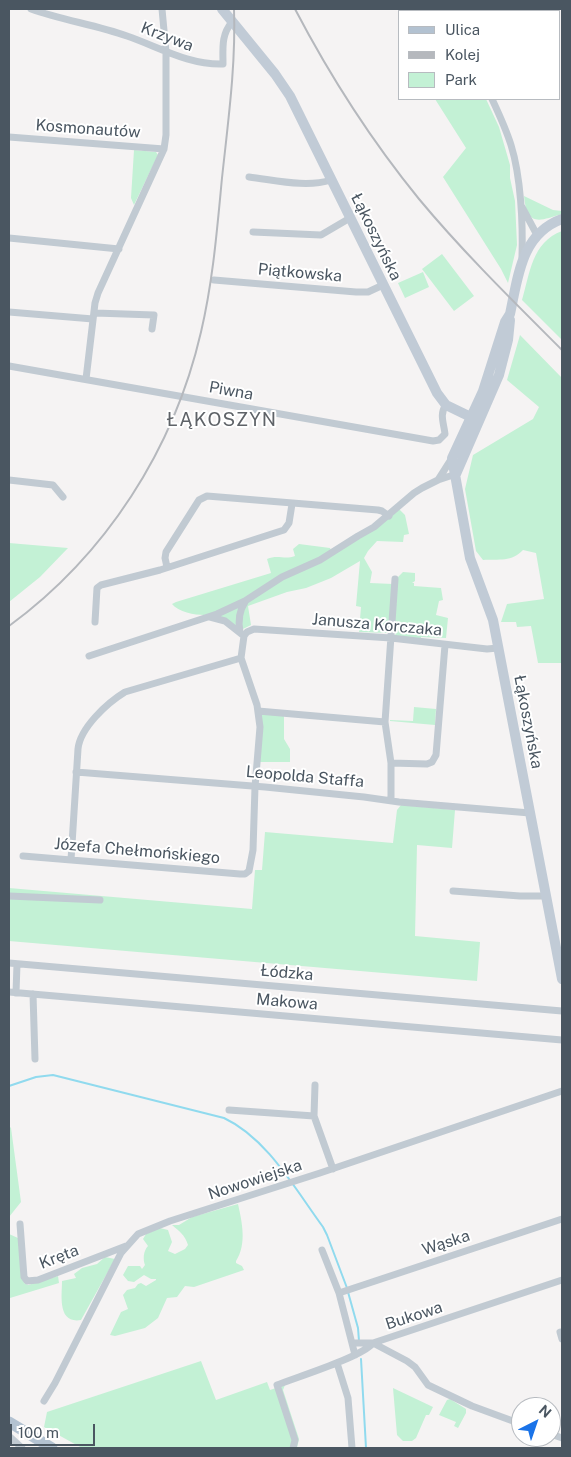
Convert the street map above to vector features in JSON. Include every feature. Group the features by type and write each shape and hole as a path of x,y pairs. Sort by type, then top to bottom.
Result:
{"main road":[{"path":"9,1422 52,1448"}],"street":[{"name":"Krzywa","path":"31,9 127,36 193,62 209,64 223,64 223,38 225,30 232,22"},
{"path":"86,379 98,293 164,149 166,135 166,52 162,9"},
{"name":"Łąkoszyńska","path":"222,9 275,74 290,96 436,393 446,405 475,420"},
{"path":"492,100 511,144 519,194 522,260"},
{"name":"Kosmonautów","path":"9,137 164,149"},
{"path":"249,177 308,184 331,180"},
{"path":"519,194 527,218 534,226 538,235"},
{"path":"253,232 321,235 350,218"},
{"path":"527,218 548,226"},
{"path":"438,480 475,420 499,375 508,340 510,314 522,260 529,245 548,226 562,219"},
{"path":"522,227 538,235"},
{"path":"9,238 119,249"},
{"name":"Piątkowska","path":"214,280 356,292 368,292 383,285"},
{"path":"9,312 94,316 154,315 152,329"},
{"name":"Piwna","path":"9,366 433,441 439,440 445,434 442,417 443,409 446,405"},
{"path":"456,474 475,420"},
{"name":"Łąkoszyńska","path":"452,458 470,558 493,621 562,979"},
{"path":"442,473 450,471 456,474"},
{"path":"89,656 217,614 245,601 282,577 320,560 374,527 414,493 438,480 456,474"},
{"path":"9,480 53,485 63,497"},
{"path":"167,567 166,552 199,500 207,496 378,510 389,516"},
{"path":"95,622 97,588 101,585 167,567 284,530 289,523 292,504"},
{"path":"391,800 391,762 385,722 395,579"},
{"path":"245,601 238,623 242,634 242,658 258,711 260,727 255,787"},
{"path":"209,616 225,621 242,634"},
{"name":"Janusza Korczaka","path":"242,634 254,629 391,638 487,649 498,648"},
{"path":"391,762 427,764 432,762 436,755 445,645"},
{"path":"71,860 80,737 113,700 125,692 242,658"},
{"path":"258,711 385,722"},
{"name":"Leopolda Staffa","path":"76,772 530,813"},
{"name":"Józefa Chełmońskiego","path":"23,856 245,874 249,871 253,850 255,787"},
{"path":"453,891 546,896"},
{"path":"9,896 100,900"},
{"name":"Łódzka","path":"9,963 562,1011"},
{"path":"12,992 18,964"},
{"name":"Makowa","path":"12,992 562,1040"},
{"path":"32,994 35,1059"},
{"path":"315,1085 314,1116 333,1169"},
{"name":"Nowowiejska","path":"44,1400 55,1383 126,1246 138,1234 562,1091"},
{"path":"230,1110 314,1116"},
{"name":"Wąska","path":"339,1293 562,1219"},
{"name":"Kręta","path":"20,1224 24,1277 27,1281 38,1280 126,1246"},
{"path":"322,1250 339,1293 355,1355"},
{"name":"Bukowa","path":"293,1448 295,1440 277,1385 355,1355 370,1348 373,1343 562,1280"},
{"path":"560,1332 562,1339"},
{"path":"352,1343 373,1343 408,1360 428,1385 472,1406 511,1420"},
{"path":"336,1363 348,1398 352,1448"},
{"path":"9,1436 22,1448"}],"green space":[{"path":"436,100 486,100 499,127 510,165 510,178 515,201 517,245 508,283 443,177 466,148"},
{"path":"134,150 156,152 158,155 134,205 131,198"},
{"path":"524,196 553,210 562,211 562,214 541,220 531,217 528,213"},
{"path":"562,231 562,340 522,300 530,269 538,251 552,236"},
{"path":"442,254 474,296 454,311 422,269"},
{"path":"423,272 429,287 405,298 398,283"},
{"path":"520,335 562,378 562,663 538,663 531,626 517,627 516,622 501,622 507,604 544,599 536,553 523,550 510,558 483,560 476,551 465,489 473,455 533,419 539,407 507,380"},
{"path":"399,509 405,515 409,534 404,535 403,542 377,541 364,558 372,572 370,583 393,584 389,633 359,632 361,607 356,606 360,561 331,578 248,606 251,625 241,630 216,616 270,585 320,561"},
{"path":"9,543 68,548 40,577 9,602"},
{"path":"299,544 330,548 331,550 268,587 213,613 204,615 192,614 178,609 172,604 271,573 267,559 295,556 293,549"},
{"path":"403,572 415,573 415,581 412,583 414,583 414,586 441,588 443,600 439,601 436,615 448,618 446,638 421,637 421,639 395,636 398,577"},
{"path":"414,707 436,709 435,725 390,721 413,721"},
{"path":"261,713 284,716 284,739 290,749 290,762 259,762"},
{"path":"401,805 455,810 452,848 417,845 415,936 480,942 477,981 9,941 9,888 252,909 255,870 262,870 265,832 393,843 397,810"},
{"path":"9,1126 11,1128 21,1202 9,1217"},
{"path":"238,1204 243,1240 236,1263 242,1266 244,1270 194,1287 185,1286 177,1297 167,1298 158,1318 145,1328 115,1336 110,1335 121,1312 128,1309 123,1295 127,1290 135,1288 141,1283 146,1286 156,1280 144,1275 134,1282 128,1281 123,1275 128,1266 140,1266 142,1269 145,1265 144,1256 148,1246 143,1239 146,1234 160,1228 168,1230 172,1242 168,1251 175,1254 185,1249 188,1245 179,1231 172,1225 179,1225 192,1217"},
{"path":"9,1234 18,1238 24,1283 28,1285 58,1276 59,1283 10,1298"},
{"path":"105,1257 115,1259 81,1320 68,1318 64,1313 62,1301 62,1281 76,1278 74,1274 82,1268 97,1264"},
{"path":"201,1361 216,1400 267,1382 270,1390 285,1385 283,1390 299,1439 297,1448 82,1448 44,1427 47,1412"},
{"path":"393,1388 433,1407 429,1415 426,1415 416,1438 412,1441 403,1441 397,1435"},
{"path":"450,1399 466,1409 466,1413 458,1428 454,1426 456,1422 439,1415 447,1400"}],"waterway":[{"path":"9,1086 36,1077 53,1075 224,1118 254,1138 291,1181 323,1227 347,1288"},
{"path":"348,1292 358,1328 359,1341"},
{"path":"361,1359 366,1448"}],"railway":[{"path":"9,626 44,598 76,567 105,533 131,496 154,458 173,417 189,375 209,294 214,255 231,94 234,9"},
{"path":"295,9 322,59 352,107 401,177 471,257 562,350"}],"district":[{"name":"ŁĄKOSZYN","path":"222,420"}]}
